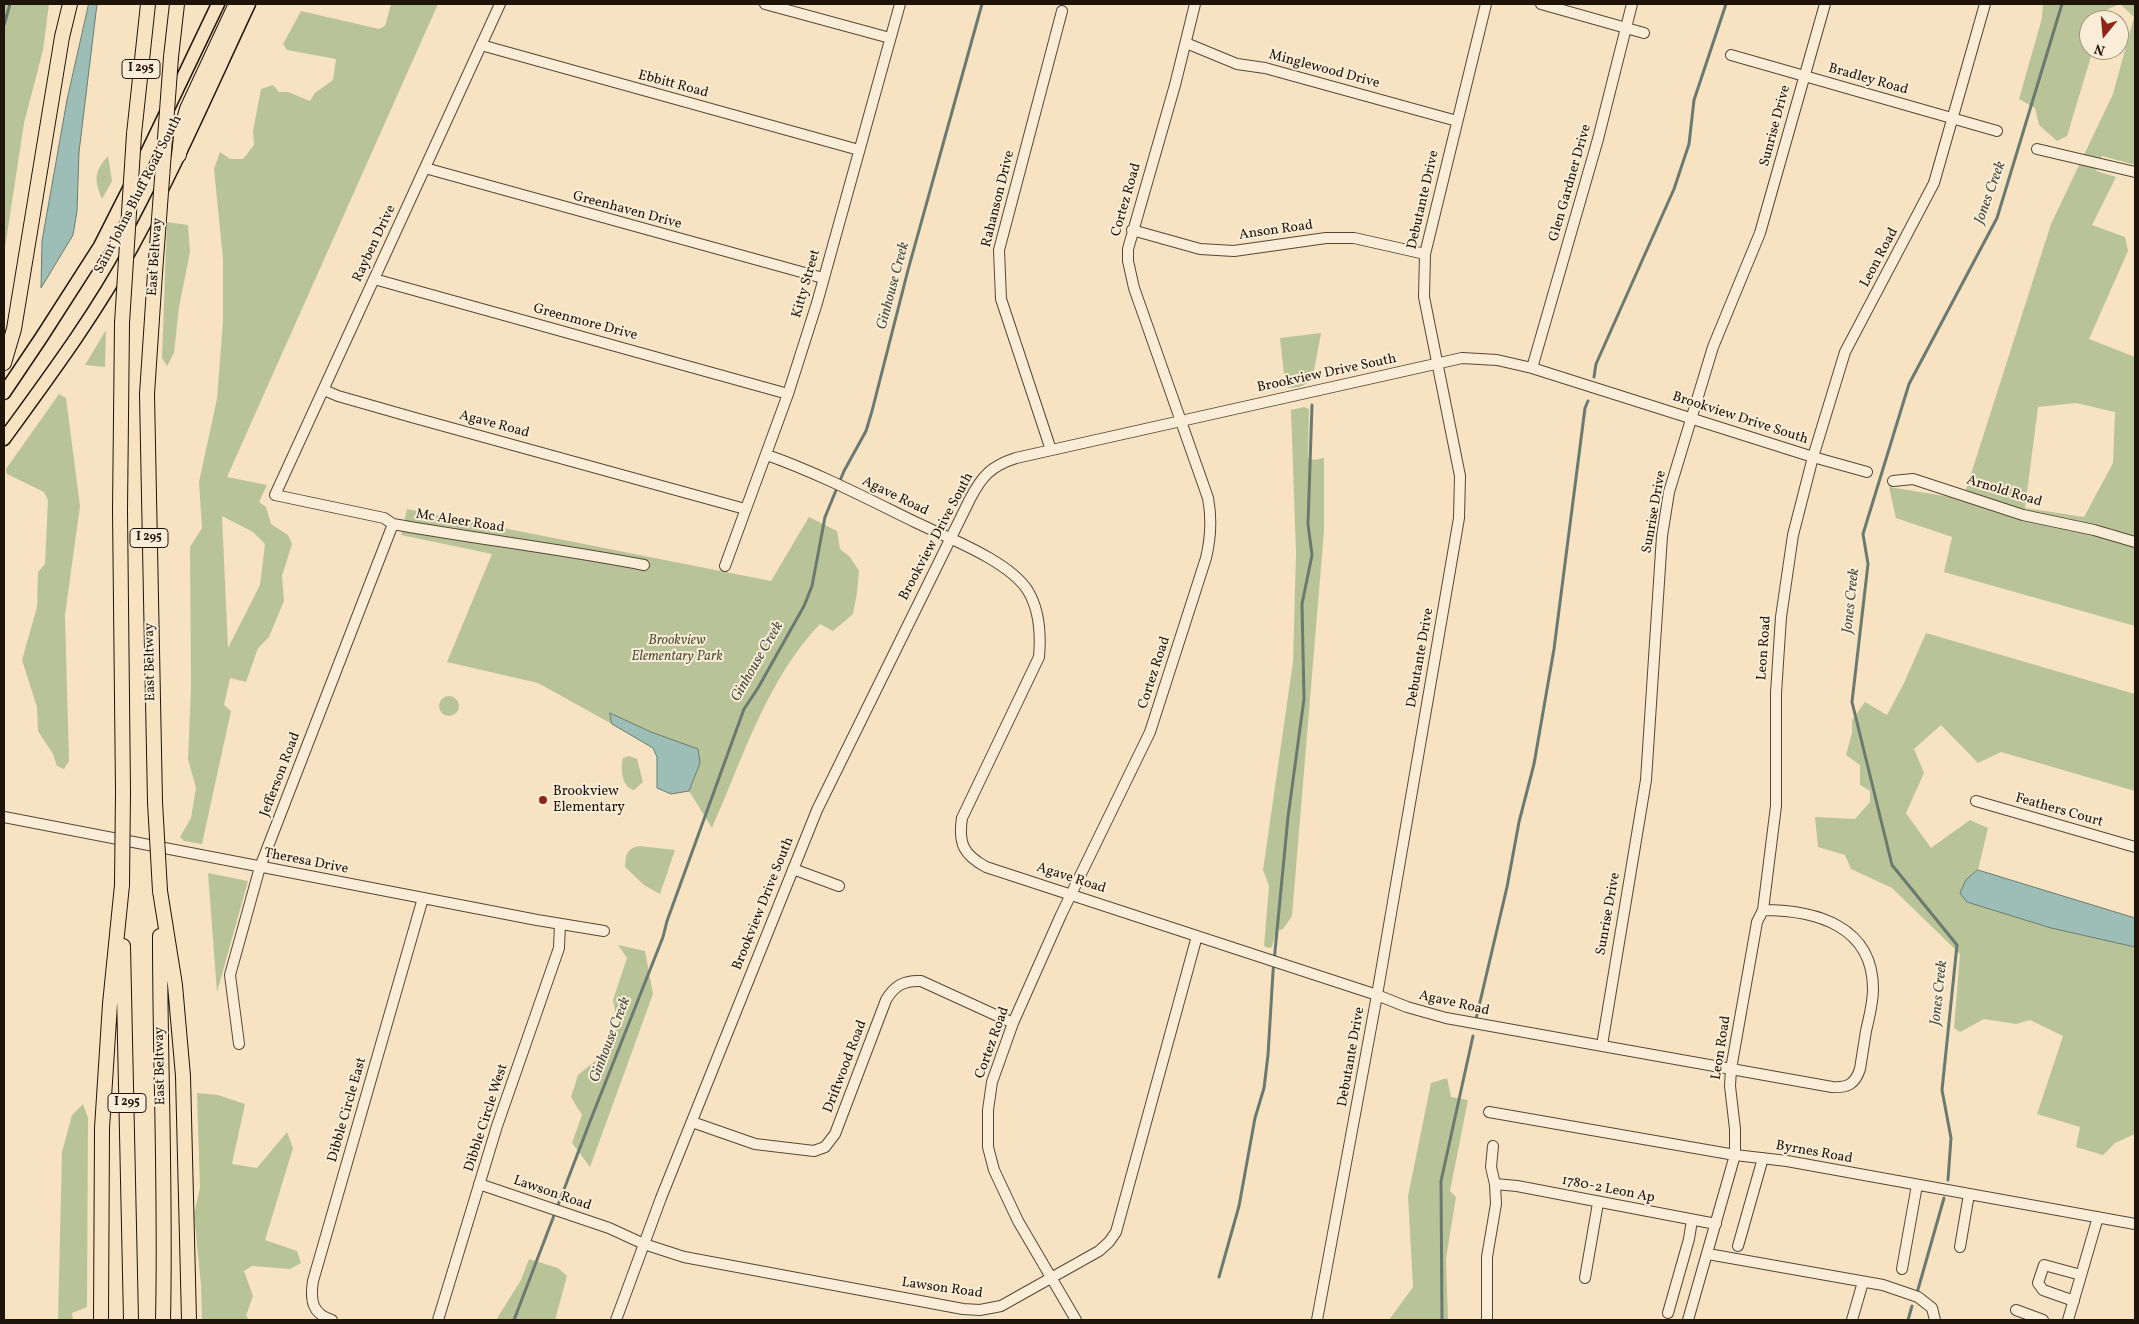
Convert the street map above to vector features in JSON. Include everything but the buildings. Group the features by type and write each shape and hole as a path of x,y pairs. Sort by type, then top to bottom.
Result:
{"highway":[{"path":"4,363 15,320 62,37 70,4"},
{"name":"I 295","path":"131,1320 122,885 120,510 122,323 134,134 148,4"},
{"name":"East Beltway","path":"163,1320 166,1219 160,1078 160,891 155,802 147,394 171,57 177,4"},
{"path":"179,155 182,127 187,109 236,4"},
{"path":"100,1320 102,1128 110,1004 122,885"},
{"path":"160,891 175,985 183,1076 189,1320"}],"main road":[{"name":"Saint Johns Bluff Road South","path":"4,393 100,246 142,164 218,4"},
{"name":"Saint Johns Bluff Road South","path":"4,439 97,306 132,247 179,155 249,4"}],"street":[{"name":"Rayben Drive","path":"275,495 500,4"},
{"path":"765,4 890,38"},
{"name":"Kitty Street","path":"725,566 788,394 823,278 900,4"},
{"name":"Cortez Road","path":"1076,1320 1050,1278 1007,1200 994,1170 988,1146 988,1110 992,1082 1013,1023 1061,915 1150,732 1206,558 1211,535 1211,514 1208,498 1132,279 1128,260 1132,230 1186,43 1195,4"},
{"name":"Debutante Drive","path":"1317,1320 1377,995 1460,509 1460,476 1424,298 1424,254 1486,4"},
{"path":"1541,4 1644,33"},
{"name":"Glen Gardner Drive","path":"1532,368 1598,140 1632,4"},
{"name":"Sunrise Drive","path":"1602,1045 1646,780 1662,536 1669,492 1713,347 1760,233 1824,4"},
{"name":"Leon Road","path":"1688,1320 1735,1155 1735,1129 1730,1069 1757,922 1763,910 1776,806 1776,693 1781,617 1793,535 1813,457 1845,352 1934,183 1985,4"},
{"name":"Rahanson Drive","path":"1050,450 1001,299 999,250 1062,11"},
{"name":"Minglewood Drive","path":"1186,43 1237,64 1265,68 1457,121"},
{"name":"Ebbitt Road","path":"481,45 859,150"},
{"name":"Bradley Road","path":"1731,55 1997,131"},
{"path":"2037,149 2135,172"},
{"name":"Greenhaven Drive","path":"425,168 823,278"},
{"name":"Anson Road","path":"1132,230 1200,249 1234,251 1326,238 1354,238 1424,254"},
{"name":"Greenmore Drive","path":"374,279 788,394"},
{"name":"Brookview Drive South","path":"616,1320 692,1122 825,794 980,479 999,463 1182,420 1437,365 1455,359 1477,358 1497,360 1532,368 1813,457"},
{"name":"Agave Road","path":"324,390 745,510"},
{"name":"Agave Road","path":"767,455 823,477 996,562 1013,574 1027,590 1038,616 1041,636 1039,657 962,818 960,832 963,849 972,860 986,867 1446,1018 1844,1088 1857,1079 1860,1069 1873,990 1872,972 1866,956 1856,941 1832,921 1822,916 1780,910 1763,910"},
{"path":"1813,457 1867,472"},
{"name":"Arnold Road","path":"1893,481 1913,479 2023,515 2094,530 2135,542"},
{"name":"Mc Aleer Road","path":"275,495 384,518 394,524 492,541 568,551 644,565"},
{"name":"Jefferson Road","path":"239,1044 230,975 260,867 394,524"},
{"name":"Feathers Court","path":"1976,801 2135,847"},
{"name":"Theresa Drive","path":"4,817 422,898 604,931"},
{"path":"793,869 838,886"},
{"name":"Dibble Circle East","path":"332,1320 324,1318 316,1311 311,1296 313,1281 422,898"},
{"name":"Dibble Circle West","path":"438,1320 479,1184 560,948 560,924"},
{"name":"Lawson Road","path":"479,1184 609,1228 644,1244 684,1257 730,1267 980,1310 1001,1306 1099,1251 1116,1232 1198,936"},
{"name":"Driftwood Road","path":"692,1122 755,1144 814,1151 825,1147 835,1134 886,1000 897,986 904,982 921,981 1013,1023"},
{"name":"Byrnes Road","path":"1488,1112 1735,1155 1763,1158 2135,1224"},
{"path":"1487,1320 1487,1257 1496,1204 1495,1184 1491,1167 1493,1146"},
{"path":"1738,1246 1763,1158"},
{"name":"1780-2 Leon Ap","path":"1495,1184 1516,1186 1716,1224"},
{"path":"1902,1269 1917,1185"},
{"path":"1960,1246 1969,1194"},
{"path":"1585,1278 1598,1202"},
{"path":"2068,1320 2098,1217"},
{"path":"1668,1313 1692,1220"},
{"path":"1708,1254 1883,1285 1918,1297 1932,1308 1935,1320"},
{"path":"2074,1301 2043,1290 2038,1283 2040,1273 2044,1265 2081,1275"},
{"path":"1852,1320 1862,1282"},
{"path":"2016,1310 2044,1320"}],"green space":[{"path":"4,4 49,4 43,50 24,123 4,254"},
{"path":"391,4 438,4 227,477 267,485 259,502 266,507 271,524 288,535 292,544 282,576 284,601 269,637 258,648 246,682 230,678 224,705 231,711 202,844 184,841 180,837 191,818 196,788 188,759 191,688 190,547 202,528 199,482 217,399 223,321 223,259 214,169 220,152 230,159 243,159 254,145 253,131 261,89 273,85 279,92 288,92 310,101 315,93 333,80 336,59 287,50 283,44 301,11 379,29 385,26","holes":["222,516 253,532 265,544 260,585 228,648"]},
{"path":"2043,4 2120,4 2106,10 2079,10 2079,60 2090,60 2067,136 2057,141 2039,125 2035,108 2019,99 2042,18"},
{"path":"2120,4 2135,4 2135,165 2102,156 2096,171 2116,177 2092,225 2125,237 2128,251 2089,339 2135,357 2135,626 1944,572 1952,537 1896,518 1889,487 1963,499 2051,224 2113,94 2122,60 2129,60 2129,35 2134,17 2129,10","holes":["2076,403 2115,412 2113,463 2084,517 2025,508 2038,407"]},
{"path":"108,156 112,181 102,199 97,176 100,167"},
{"path":"167,222 188,225 190,252 179,307 174,353 167,366 162,358"},
{"path":"106,330 105,367 85,365"},
{"path":"1321,333 1312,381 1299,387 1288,388 1285,384 1280,338"},
{"path":"59,394 66,398 80,506 65,615 69,761 64,769 57,766 53,754 38,731 37,707 22,660 37,607 38,572 45,564 48,500 44,492 7,474 6,469"},
{"path":"1304,407 1309,409 1308,458 1314,460 1324,458 1324,531 1292,916 1283,929 1276,931 1272,947 1269,948 1264,946 1269,886 1263,870 1293,662 1296,553 1291,410"},
{"name":"Brookview Elementary Park","path":"407,509 771,581 809,517 837,531 840,549 850,557 859,571 853,614 833,631 820,624 801,646 785,670 757,721 712,828 689,791 700,763 651,732 610,713 612,724 538,683 447,662 492,554 401,535"},
{"path":"1926,633 2135,694 2135,791 2001,752 1978,763 1941,725 1914,749 1924,773 1906,813 1931,848 1970,820 1988,828 1978,870 1966,880 1967,902 2051,928 2135,947 2135,1134 2115,1143 2103,1155 2076,1147 2080,1127 2037,1114 2063,1036 2030,1020 2016,1024 1984,1019 1960,1032 1954,1028 1960,954 1892,888 1851,869 1845,855 1818,847 1815,817 1855,819 1870,802 1870,791 1860,785 1860,765 1846,755 1852,733 1852,720 1865,702 1887,715 1904,683"},
{"path":"449,696 456,699 459,706 456,713 449,716 442,713 439,706 442,699"},
{"path":"629,756 637,759 643,782 634,790 624,782 622,772 623,758"},
{"path":"639,846 675,850 660,894 644,885 625,867 629,851"},
{"path":"208,873 248,881 217,992"},
{"path":"618,945 645,951 653,994 590,1167 572,1143 582,1115 571,1097 578,1075 600,1057 618,1026 613,1000 627,958"},
{"path":"1447,1078 1451,1097 1468,1100 1450,1191 1456,1197 1446,1259 1448,1320 1389,1320 1413,1287 1408,1196 1431,1083"},
{"path":"197,1093 218,1095 245,1104 232,1164 257,1168 287,1132 293,1148 265,1240 297,1251 301,1263 290,1269 252,1266 244,1271 253,1296 246,1316 249,1320 202,1320 201,1285 194,1214 200,1188"},
{"path":"83,1104 88,1118 87,1307 72,1313 73,1320 58,1320 62,1152 72,1115"},
{"path":"529,1259 558,1268 567,1276 555,1320 496,1320 521,1280"}],"water":[{"path":"89,4 97,4 79,152 77,211 73,235 41,288 42,241 67,100"},
{"path":"610,713 651,732 698,749 700,763 689,791 671,794 657,788 657,757 653,748 612,724"},
{"path":"1978,870 2135,918 2135,947 2051,928 1967,902 1960,893 1966,880"}],"waterway":[{"path":"4,25 10,4"},
{"name":"Ginhouse Creek","path":"514,1320 663,937 667,921 744,709 758,688 804,606 812,586 825,517 844,471 866,431 872,411 908,270 982,4"},
{"path":"1594,377 1596,364 1674,189 1689,144 1694,100 1726,4"},
{"name":"Jones Creek","path":"1948,1180 1951,1138 1942,1090 1957,945 1892,865 1852,702 1868,564 1863,534 1909,384 1997,218 2062,4"},
{"path":"1476,1019 1507,887 1519,822 1534,764 1554,649 1585,408 1588,401"},
{"path":"1219,1277 1239,1206 1255,1118 1264,1088 1268,1055 1273,972 1288,817 1304,699 1302,604 1312,555 1308,524 1312,405"},
{"path":"1442,1320 1441,1181 1473,1036"},
{"name":"Jones Creek","path":"1917,1293 1944,1198"},
{"name":"Jones Creek","path":"1908,1320 1912,1306"}],"place":[{"name":"Brookview Elementary","path":"543,800"}]}
